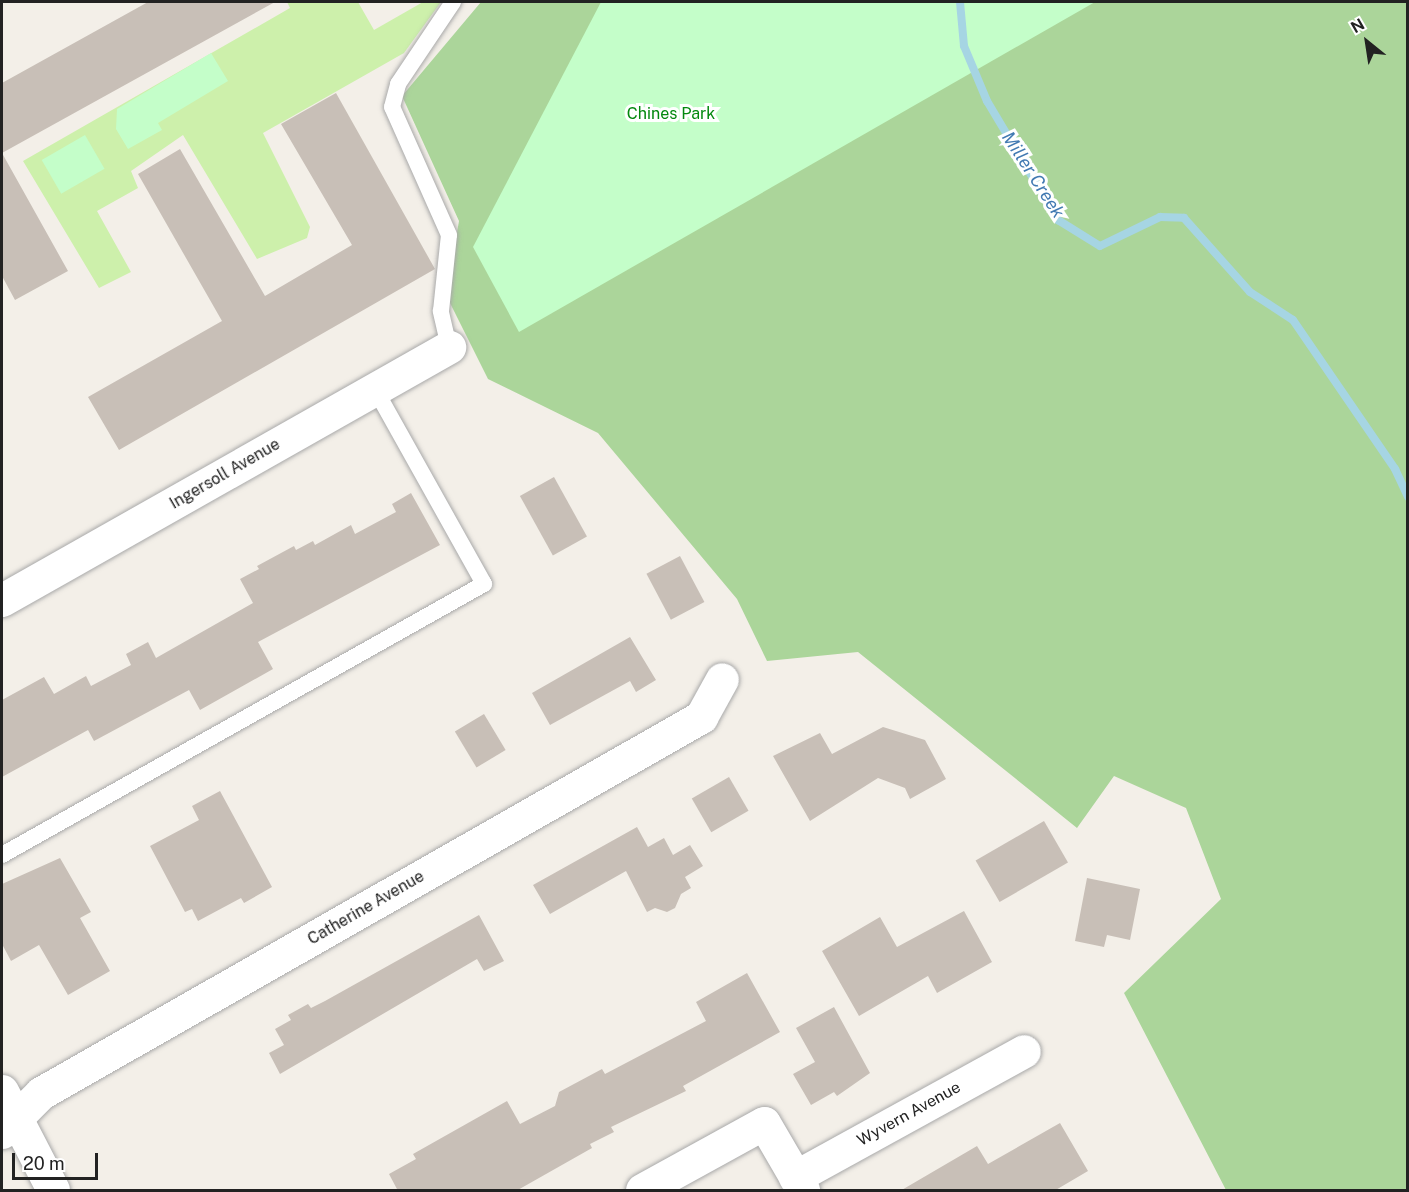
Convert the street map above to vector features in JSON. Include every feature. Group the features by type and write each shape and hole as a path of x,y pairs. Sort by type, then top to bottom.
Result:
{"street":[{"name":"Ingersoll Avenue","path":"2,600 449,347"},
{"name":"Catherine Avenue","path":"6,1113 701,717 722,679"},
{"name":"Wyvern Avenue","path":"799,1184 1024,1051"},
{"path":"6,1113 53,1191"},
{"path":"642,1191 764,1123 799,1184"}],"lane":[{"path":"449,347 441,311 449,235 392,107 398,84 453,2"},
{"path":"2,855 484,584 375,389"}],"green space":[{"path":"287,2 358,2 374,30 423,2 441,2 404,53 263,133 310,227 307,238 257,259 183,135 131,171 138,188 97,211 131,272 99,288 23,161 290,8"},
{"path":"481,2 1407,2 1407,1190 1226,1190 1124,993 1221,899 1186,808 1114,776 1077,828 858,652 767,661 737,599 598,433 488,379 446,295 459,221 402,96"},
{"name":"Chines Park","path":"601,2 1095,2 519,332 473,247"},
{"path":"211,53 228,81 158,123 162,130 128,149 116,129 117,109"},
{"path":"85,135 104,169 61,194 42,160"}],"building":[{"path":"148,2 275,2 2,153 2,83"},
{"path":"336,93 435,269 119,450 88,397 222,321 138,174 180,149 265,296 352,245 281,124"},
{"path":"2,153 68,271 15,300 2,276"},
{"path":"554,477 587,536 553,555 520,496"},
{"path":"411,493 440,545 258,642 273,669 200,710 189,690 94,741 88,730 2,777 2,700 44,677 54,694 86,676 91,686 131,665 126,654 148,642 156,658 253,603 240,579 259,569 257,566 294,546 296,550 313,541 315,545 351,525 355,534 396,512 392,504"},
{"path":"680,556 704,602 671,620 646,574"},
{"path":"630,637 656,680 636,692 630,681 550,725 532,693"},
{"path":"484,714 506,750 476,768 455,732"},
{"path":"883,727 925,740 946,779 910,799 905,788 878,778 810,821 773,756 820,733 832,754"},
{"path":"729,777 749,811 711,832 692,798"},
{"path":"220,791 272,887 244,903 241,898 198,921 192,909 185,912 150,846 199,820 192,806"},
{"path":"1044,821 1068,863 1000,902 976,860"},
{"path":"637,827 648,847 664,838 673,855 690,845 703,866 685,877 691,888 681,894 675,908 667,912 655,908 647,912 626,871 550,914 533,885"},
{"path":"60,858 91,912 80,918 110,971 68,995 39,945 11,961 2,944 2,884"},
{"path":"1087,878 1140,889 1130,940 1107,935 1104,947 1075,941"},
{"path":"964,911 992,962 937,993 928,976 859,1016 822,951 880,917 897,947"},
{"path":"479,915 504,961 484,971 477,959 280,1074 269,1053 284,1045 275,1029 291,1020 288,1015 308,1004 311,1008 325,1001"},
{"path":"747,973 780,1032 683,1086 686,1091 611,1127 614,1132 590,1144 592,1148 516,1191 398,1191 389,1174 416,1159 413,1154 507,1101 520,1124 555,1106 559,1092 602,1069 605,1074 706,1021 696,1002"},
{"path":"834,1007 870,1073 837,1096 834,1092 811,1105 793,1074 815,1062 796,1028"},
{"path":"1060,1123 1088,1171 1054,1191 900,1191 977,1146 988,1164"}],"waterway":[{"name":"Miller Creek","path":"960,2 964,46 987,101 1058,220 1100,246 1160,217 1184,218 1250,292 1293,320 1395,469 1408,497"}]}
